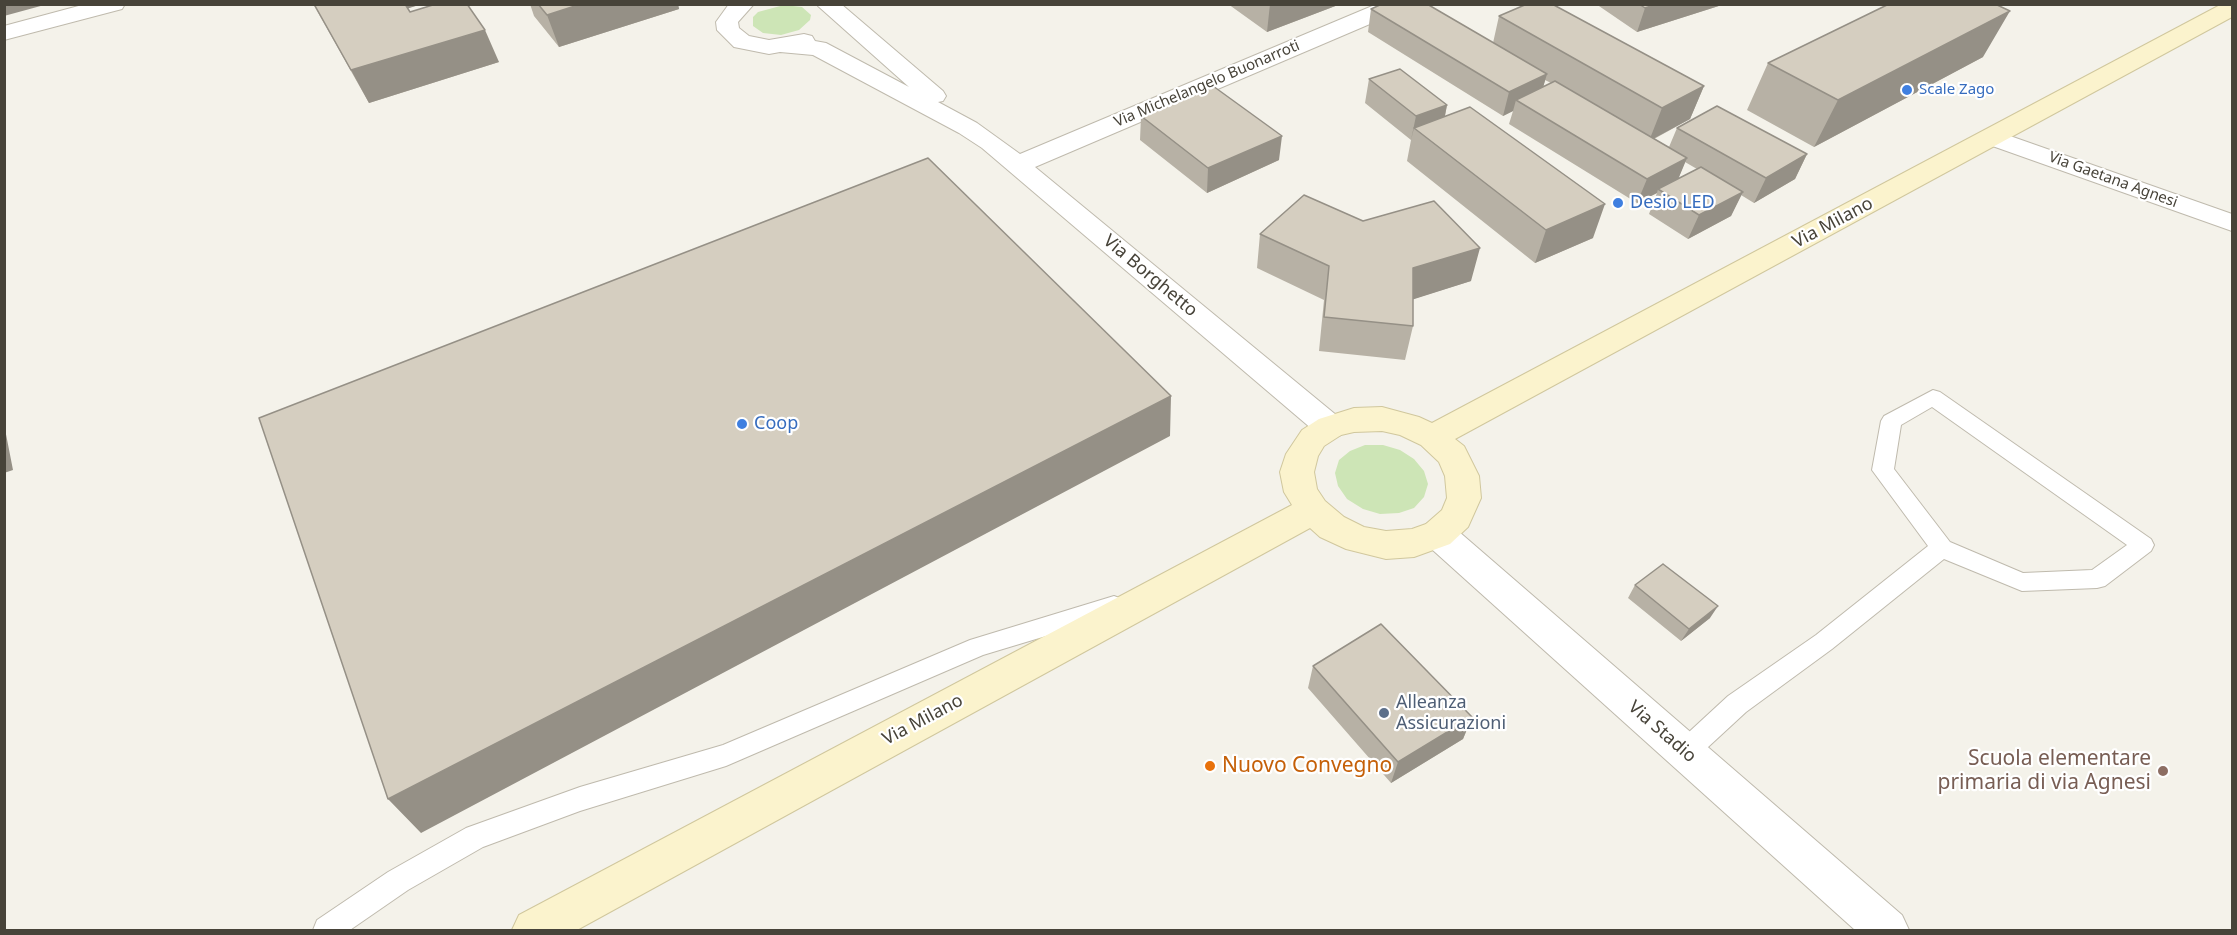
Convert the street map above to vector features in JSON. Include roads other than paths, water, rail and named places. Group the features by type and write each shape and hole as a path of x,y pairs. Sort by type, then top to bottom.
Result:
{"main road":[{"name":"Via Milano","path":"1432,437 2232,8"},
{"path":"1382,419 1408,425 1432,437 1452,455 1462,476 1464,498 1456,518 1438,534 1414,543 1386,545 1358,539 1332,527 1313,510 1301,492 1297,472 1302,454 1313,438 1330,426 1354,420 1382,419"},
{"name":"Via Milano","path":"534,930 1313,510"}],"street":[{"path":"4,33 114,4"},
{"name":"Via Borghetto","path":"743,4 731,14 727,22 728,30 742,42 755,45 818,48 968,128"},
{"name":"Via Michelangelo Buonarroti","path":"1017,165 1397,4"},
{"name":"Via Borghetto","path":"783,46 810,39 829,26 832,19 828,5"},
{"name":"Via Borghetto","path":"828,5 968,128 1017,165 1330,426"},
{"name":"Via Gaetana Agnesi","path":"1993,138 2232,223"},
{"name":"Via Stadio","path":"1438,534 1887,930"}],"lane":[{"path":"1933,397 2144,545 2097,579 2022,582 1942,548 1883,470 1891,421 1933,397"},
{"path":"1685,752 1737,704 1824,642 1942,548"},
{"path":"327,930 398,881 475,837 580,800 726,755 978,647 1166,590"}],"place":[{"name":"Scale Zago","path":"1907,90"},
{"name":"Desio LED","path":"1618,203"},
{"name":"Coop","path":"742,424"},
{"name":"Alleanza Assicurazioni","path":"1384,713"},
{"name":"Nuovo Convegno","path":"1210,766"},
{"name":"Scuola elementare primaria di via Agnesi","path":"2163,771"}]}
